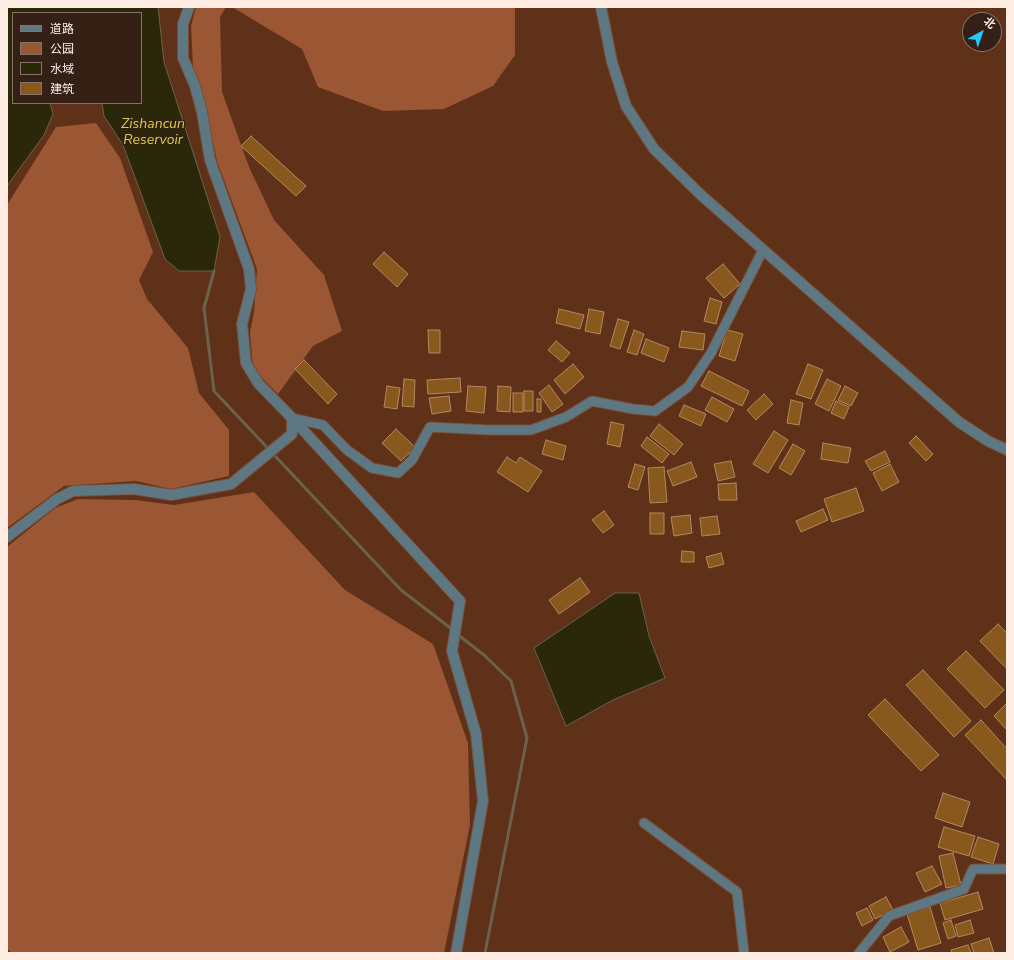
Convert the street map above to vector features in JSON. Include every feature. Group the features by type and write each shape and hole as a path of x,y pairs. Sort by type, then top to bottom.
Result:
{"street":[{"path":"189,7 183,24 183,58 195,86 202,112 210,160 249,269 251,289 242,324 246,363 258,383 460,601 452,651 476,734 483,801 456,953"},
{"path":"601,7 612,62 626,106 654,149 701,195 959,422 988,442 1007,450"},
{"path":"292,418 323,425 347,450 372,468 398,473 412,460 430,426 489,430 532,430 566,417 592,401 634,409 655,411 688,387 707,359 763,250"},
{"path":"7,537 57,499 73,491 134,489 171,495 231,484 292,434 292,418"},
{"path":"644,823 738,892 744,953"},
{"path":"859,953 889,916 964,889 973,869 1007,868"}],"green space":[{"path":"196,7 226,7 220,17 222,92 249,167 274,220 324,275 342,331 313,346 278,394 253,369 250,332 254,312 257,269 217,161 208,119 193,67 191,26"},
{"path":"232,7 515,7 515,55 493,86 444,109 383,111 318,87 302,49"},
{"path":"96,123 120,158 153,252 139,280 147,299 188,348 199,393 229,430 229,476 171,489 136,481 64,486 7,528 7,205 56,127"},
{"path":"254,492 345,590 433,644 468,743 470,825 444,953 11,953 7,948 7,547 55,508 78,499 135,500 174,505"}],"water":[{"name":"Zishancun Reservoir","path":"7,7 158,7 164,62 220,237 214,271 179,271 165,259 123,145 104,116 102,104 142,104 142,12 12,12 12,104 50,104 53,114 44,135 7,186"},
{"path":"615,593 639,593 649,636 665,678 613,700 566,726 534,648"}],"building":[{"path":"251,136 306,186 296,196 241,146"},
{"path":"384,252 408,274 397,287 373,264"},
{"path":"723,264 740,284 724,298 706,278"},
{"path":"710,298 722,302 716,324 704,321"},
{"path":"559,309 584,315 580,329 556,323"},
{"path":"589,309 604,312 600,334 585,331"},
{"path":"618,319 629,322 620,349 610,346"},
{"path":"428,330 440,330 440,353 429,353"},
{"path":"634,330 644,334 637,355 627,352"},
{"path":"727,330 743,334 735,361 719,356"},
{"path":"682,331 705,334 703,350 679,347"},
{"path":"646,339 669,348 664,362 641,353"},
{"path":"556,341 570,353 562,362 548,350"},
{"path":"304,360 337,394 328,404 295,369"},
{"path":"573,364 584,377 565,394 554,380"},
{"path":"808,364 823,370 811,399 796,394"},
{"path":"709,371 749,391 742,406 701,386"},
{"path":"460,378 461,392 428,394 427,380"},
{"path":"404,379 415,380 414,407 402,406"},
{"path":"827,379 841,386 829,411 815,404"},
{"path":"549,385 563,404 552,412 539,393"},
{"path":"387,386 400,388 397,409 384,407"},
{"path":"468,386 486,387 484,413 466,411"},
{"path":"498,386 511,387 510,412 497,411"},
{"path":"845,386 858,393 851,406 838,400"},
{"path":"524,391 533,391 533,411 524,411"},
{"path":"513,393 523,393 523,412 513,412"},
{"path":"764,394 773,404 756,420 747,410"},
{"path":"449,396 451,411 432,414 429,398"},
{"path":"712,397 734,409 727,422 705,410"},
{"path":"537,399 541,399 541,412 537,412"},
{"path":"791,400 803,403 799,425 787,423"},
{"path":"836,401 849,407 844,419 831,413"},
{"path":"684,405 706,414 701,426 679,416"},
{"path":"611,422 624,425 620,447 607,444"},
{"path":"659,424 683,444 674,455 650,436"},
{"path":"396,429 415,447 401,461 382,443"},
{"path":"774,431 788,440 768,473 753,464"},
{"path":"916,436 933,454 926,461 909,443"},
{"path":"647,437 669,454 662,463 641,446"},
{"path":"546,440 566,446 563,460 542,454"},
{"path":"823,443 851,448 848,463 821,459"},
{"path":"793,444 805,451 791,475 779,468"},
{"path":"885,451 890,462 871,471 865,461"},
{"path":"507,457 516,463 520,457 542,471 528,492 497,472"},
{"path":"731,461 735,477 718,481 714,464"},
{"path":"691,462 697,477 673,486 667,471"},
{"path":"635,464 645,467 638,490 628,487"},
{"path":"890,464 899,482 882,491 873,473"},
{"path":"664,467 667,502 650,503 648,468"},
{"path":"736,483 737,500 719,500 718,484"},
{"path":"856,488 864,511 832,522 824,499"},
{"path":"823,509 828,520 801,532 796,521"},
{"path":"604,511 614,525 603,533 592,520"},
{"path":"650,513 664,513 664,534 650,534"},
{"path":"690,515 692,533 674,536 671,517"},
{"path":"717,516 720,534 702,536 700,518"},
{"path":"682,551 694,552 694,562 681,562"},
{"path":"721,553 724,564 709,568 706,557"},
{"path":"580,578 590,592 559,614 549,600"},
{"path":"998,624 1007,633 1007,669 980,641"},
{"path":"966,651 1004,690 985,708 947,669"},
{"path":"923,670 971,721 954,737 906,685"},
{"path":"885,699 939,755 921,771 868,715"},
{"path":"1007,703 1007,730 994,716"},
{"path":"981,720 1007,749 1007,780 965,735"},
{"path":"943,793 970,802 962,827 935,818"},
{"path":"944,827 975,836 969,856 938,847"},
{"path":"978,837 999,844 993,864 971,857"},
{"path":"953,853 961,885 946,888 939,856"},
{"path":"932,866 942,884 925,892 916,873"},
{"path":"978,892 983,909 945,920 940,903"},
{"path":"886,897 893,910 875,919 869,906"},
{"path":"930,907 941,943 918,950 907,914"},
{"path":"867,908 873,920 862,926 856,913"},
{"path":"951,920 956,936 948,939 943,923"},
{"path":"970,920 974,933 958,937 955,925"},
{"path":"901,927 909,942 890,952 883,937"},
{"path":"989,938 994,953 974,953 971,944"},
{"path":"968,945 971,953 952,953 951,950"}],"waterway":[{"path":"214,271 204,308 214,391 401,590 453,630"},
{"path":"457,634 484,655 511,681 527,738 485,953"}]}
